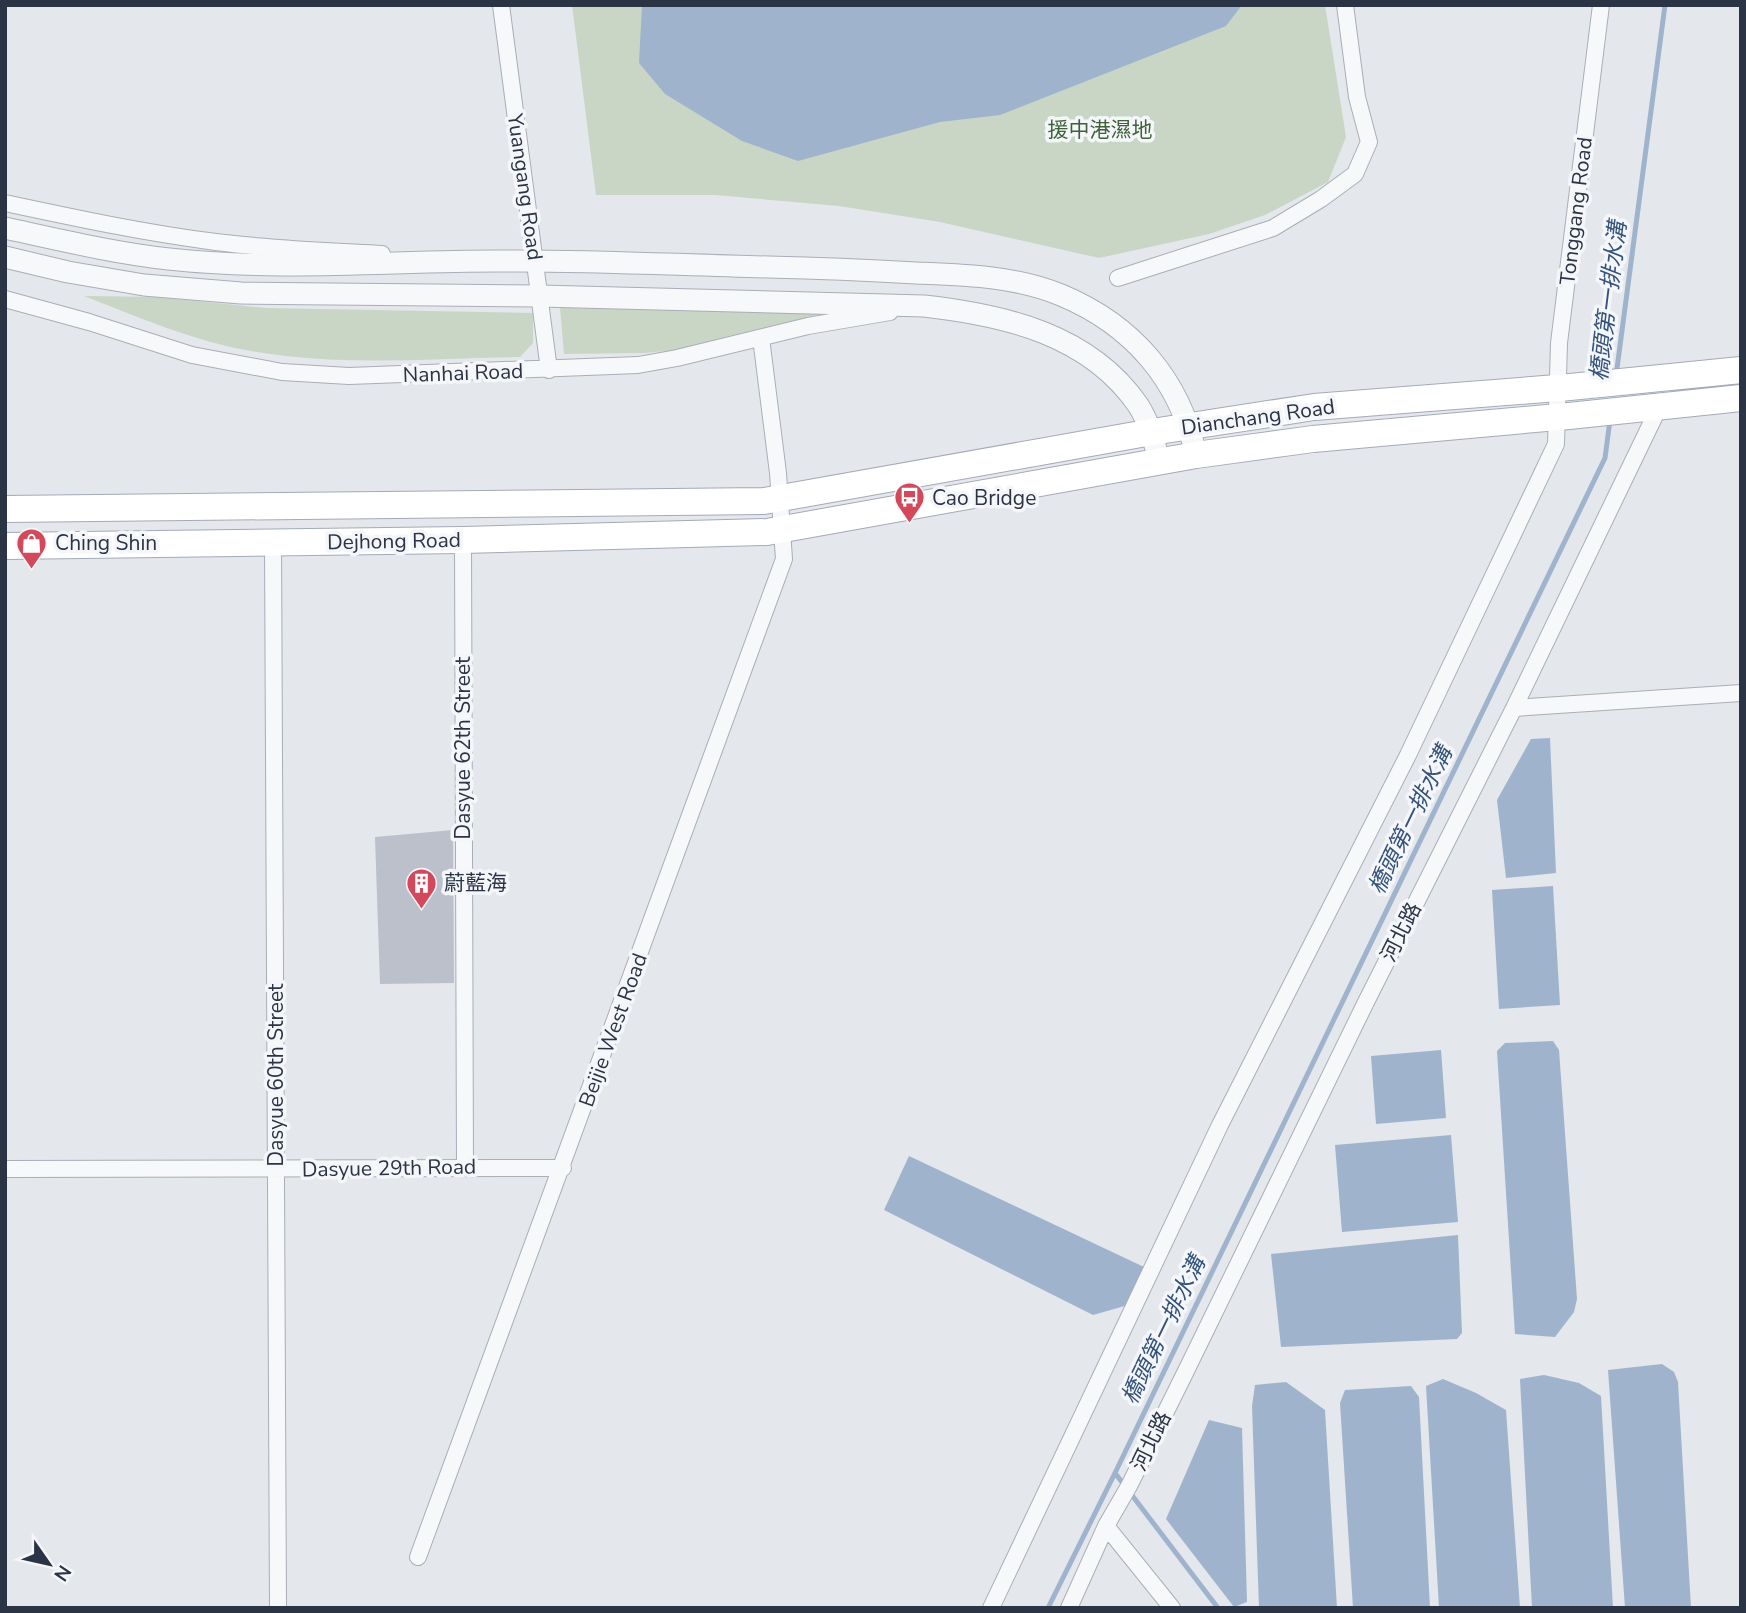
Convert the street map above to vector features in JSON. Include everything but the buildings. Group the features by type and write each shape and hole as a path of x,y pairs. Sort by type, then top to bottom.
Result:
{"main road":[{"name":"Dianchang Road","path":"780,498 1152,432 1314,407 1741,370"},
{"name":"Dianchang Road","path":"783,531 1159,460 1313,439 1741,398"},
{"name":"Dejhong Road","path":"5,509 780,498"},
{"name":"Dejhong Road","path":"5,546 463,540 783,531"}],"street":[{"name":"Yuangang Road","path":"501,5 549,370"},
{"path":"1118,278 1273,228 1321,199 1355,174 1369,142 1357,97 1345,5"},
{"name":"Tonggang Road","path":"991,1608 1220,1125 1420,730 1556,444 1563,417 1564,387 1559,343 1601,5"},
{"path":"5,203 122,228 217,242 288,249 497,261"},
{"path":"5,228 96,248 171,259 345,265 535,261 850,269 985,276 1037,286 1088,308 1132,338 1157,365 1178,399 1190,426 1196,455"},
{"name":"Nanhai Road","path":"5,257 68,272 144,285 241,293 540,296 924,306 969,311 1011,320 1063,340 1097,364 1123,386 1139,407 1152,432 1159,460"},
{"name":"Nanhai Road","path":"5,299 192,355 282,372 349,376 638,365 808,326 924,306"},
{"name":"Beijie West Road","path":"418,1557 563,1168 784,559 780,498 761,338"},
{"name":"河北路","path":"1069,1608 1109,1520 1129,1486 1359,1016 1514,708 1651,407 1656,377"},
{"name":"Dasyue 62th Street","path":"463,540 465,1167"},
{"name":"Dasyue 60th Street","path":"273,542 278,1608"},
{"path":"1514,708 1741,693"},
{"name":"Dasyue 29th Road","path":"5,1169 563,1168"},
{"path":"1109,1520 1172,1608"}],"green space":[{"name":"援中港濕地","path":"572,5 1325,5 1346,137 1328,182 1265,215 1209,234 1099,258 940,222 839,206 715,195 596,195"},
{"path":"84,296 157,297 266,308 533,313 533,343 520,357 351,360 284,356 208,341 166,328"},
{"path":"560,308 819,311 822,316 676,350 564,354"}],"water":[{"path":"642,5 1242,5 1226,26 1000,115 940,122 798,161 742,141 665,94 639,63"},
{"path":"1550,738 1556,873 1506,878 1497,800 1531,739"},
{"path":"1553,886 1560,1005 1499,1009 1492,890"},
{"path":"1553,1041 1559,1050 1577,1299 1574,1312 1555,1337 1515,1334 1497,1051 1505,1043"},
{"path":"1441,1050 1446,1118 1376,1124 1371,1056"},
{"path":"1451,1135 1458,1222 1342,1232 1335,1145"},
{"path":"909,1156 1144,1267 1128,1305 1093,1315 884,1210"},
{"path":"1458,1235 1462,1333 1457,1339 1281,1347 1271,1254"},
{"path":"1662,1364 1674,1372 1678,1382 1691,1608 1625,1608 1608,1370"},
{"path":"1544,1375 1579,1383 1601,1396 1613,1608 1532,1608 1520,1379"},
{"path":"1443,1379 1506,1410 1520,1608 1439,1608 1426,1386"},
{"path":"1286,1382 1325,1410 1337,1608 1259,1608 1252,1406 1255,1385"},
{"path":"1411,1386 1419,1397 1430,1608 1353,1608 1340,1403 1345,1390"},
{"path":"1209,1420 1242,1428 1247,1602 1234,1607 1166,1519"}],"waterway":[{"name":"橋頭第一排水溝","path":"1616,376 1665,5"},
{"name":"橋頭第一排水溝","path":"1048,1608 1605,458 1610,420"},
{"path":"1115,1473 1218,1608"}],"place":[{"name":"Cao Bridge","path":"909,525"},
{"name":"Ching Shin","path":"32,570"},
{"name":"蔚藍海","path":"421,910"}]}
